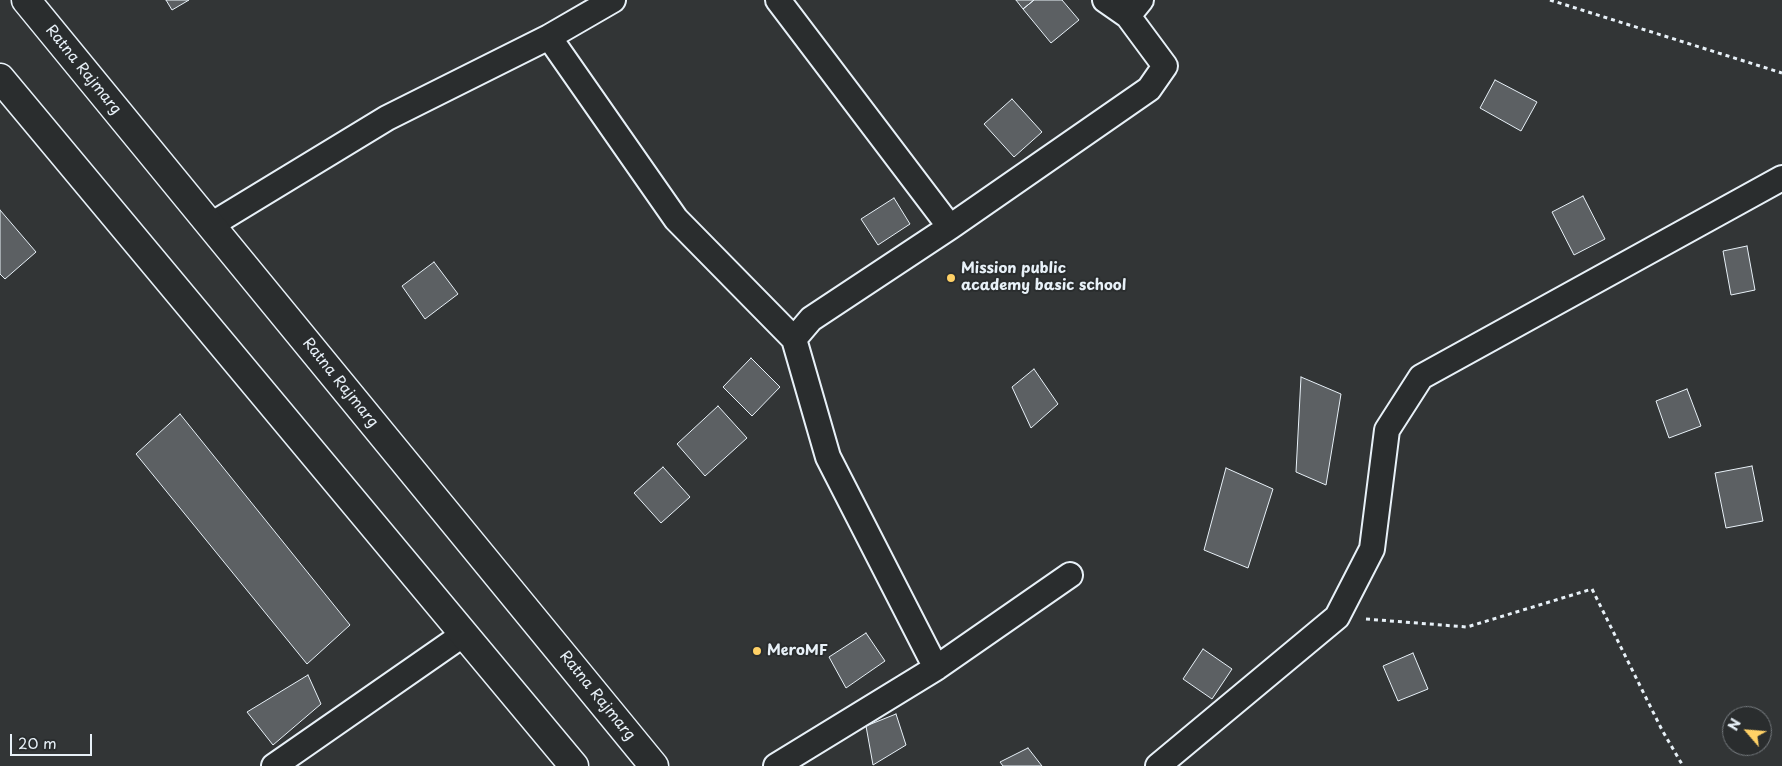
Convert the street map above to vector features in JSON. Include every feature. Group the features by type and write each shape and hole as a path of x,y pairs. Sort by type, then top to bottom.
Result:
{"highway":[{"name":"Ratna Rajmarg","path":"26,0 654,766"},
{"path":"0,78 574,766"}],"street":[{"path":"211,225 387,118 549,37 613,0"},
{"path":"778,0 950,227"},
{"path":"794,339 811,319 950,227 1149,90 1165,66 1134,8 1104,0"},
{"path":"549,37 676,219 794,339 828,457 936,668"},
{"path":"1158,766 1338,616 1372,549 1387,430 1421,377 1782,178"},
{"path":"776,766 936,668 1070,575"},
{"path":"274,766 464,634"}],"path":[{"path":"1550,0 1782,73"},
{"path":"1338,616 1467,627 1592,589 1662,730 1683,766"}],"building":[{"path":"166,0 189,0 172,10"},
{"path":"1016,0 1034,0 1023,9"},
{"path":"1034,0 1062,0 1079,20 1051,43 1023,9"},
{"path":"1495,80 1537,102 1521,131 1480,108"},
{"path":"1012,99 1042,132 1014,157 984,124"},
{"path":"1583,196 1605,239 1574,255 1552,212"},
{"path":"894,198 910,224 878,245 861,219"},
{"path":"0,210 36,252 5,279 0,274"},
{"path":"1747,246 1755,290 1731,295 1723,251"},
{"path":"434,262 458,294 425,319 402,286"},
{"path":"751,358 780,387 752,416 723,387"},
{"path":"1034,369 1058,404 1031,428 1012,387"},
{"path":"1301,377 1341,394 1326,485 1296,472"},
{"path":"1687,389 1701,426 1669,438 1656,401"},
{"path":"718,406 747,438 705,476 677,444"},
{"path":"180,414 350,625 307,664 136,454"},
{"path":"1752,466 1763,521 1726,528 1715,473"},
{"path":"663,467 690,497 661,523 634,493"},
{"path":"1226,468 1273,489 1248,568 1204,550"},
{"path":"866,633 885,661 846,688 829,657"},
{"path":"1203,649 1232,669 1212,699 1183,679"},
{"path":"1413,653 1428,689 1398,701 1383,666"},
{"path":"308,675 321,704 273,745 247,712"},
{"path":"896,714 906,745 873,765 866,726"},
{"path":"1028,748 1042,766 1003,766 1000,762"}],"place":[{"name":"Mission public academy basic school","path":"951,278"},
{"name":"MeroMF","path":"757,651"}]}
